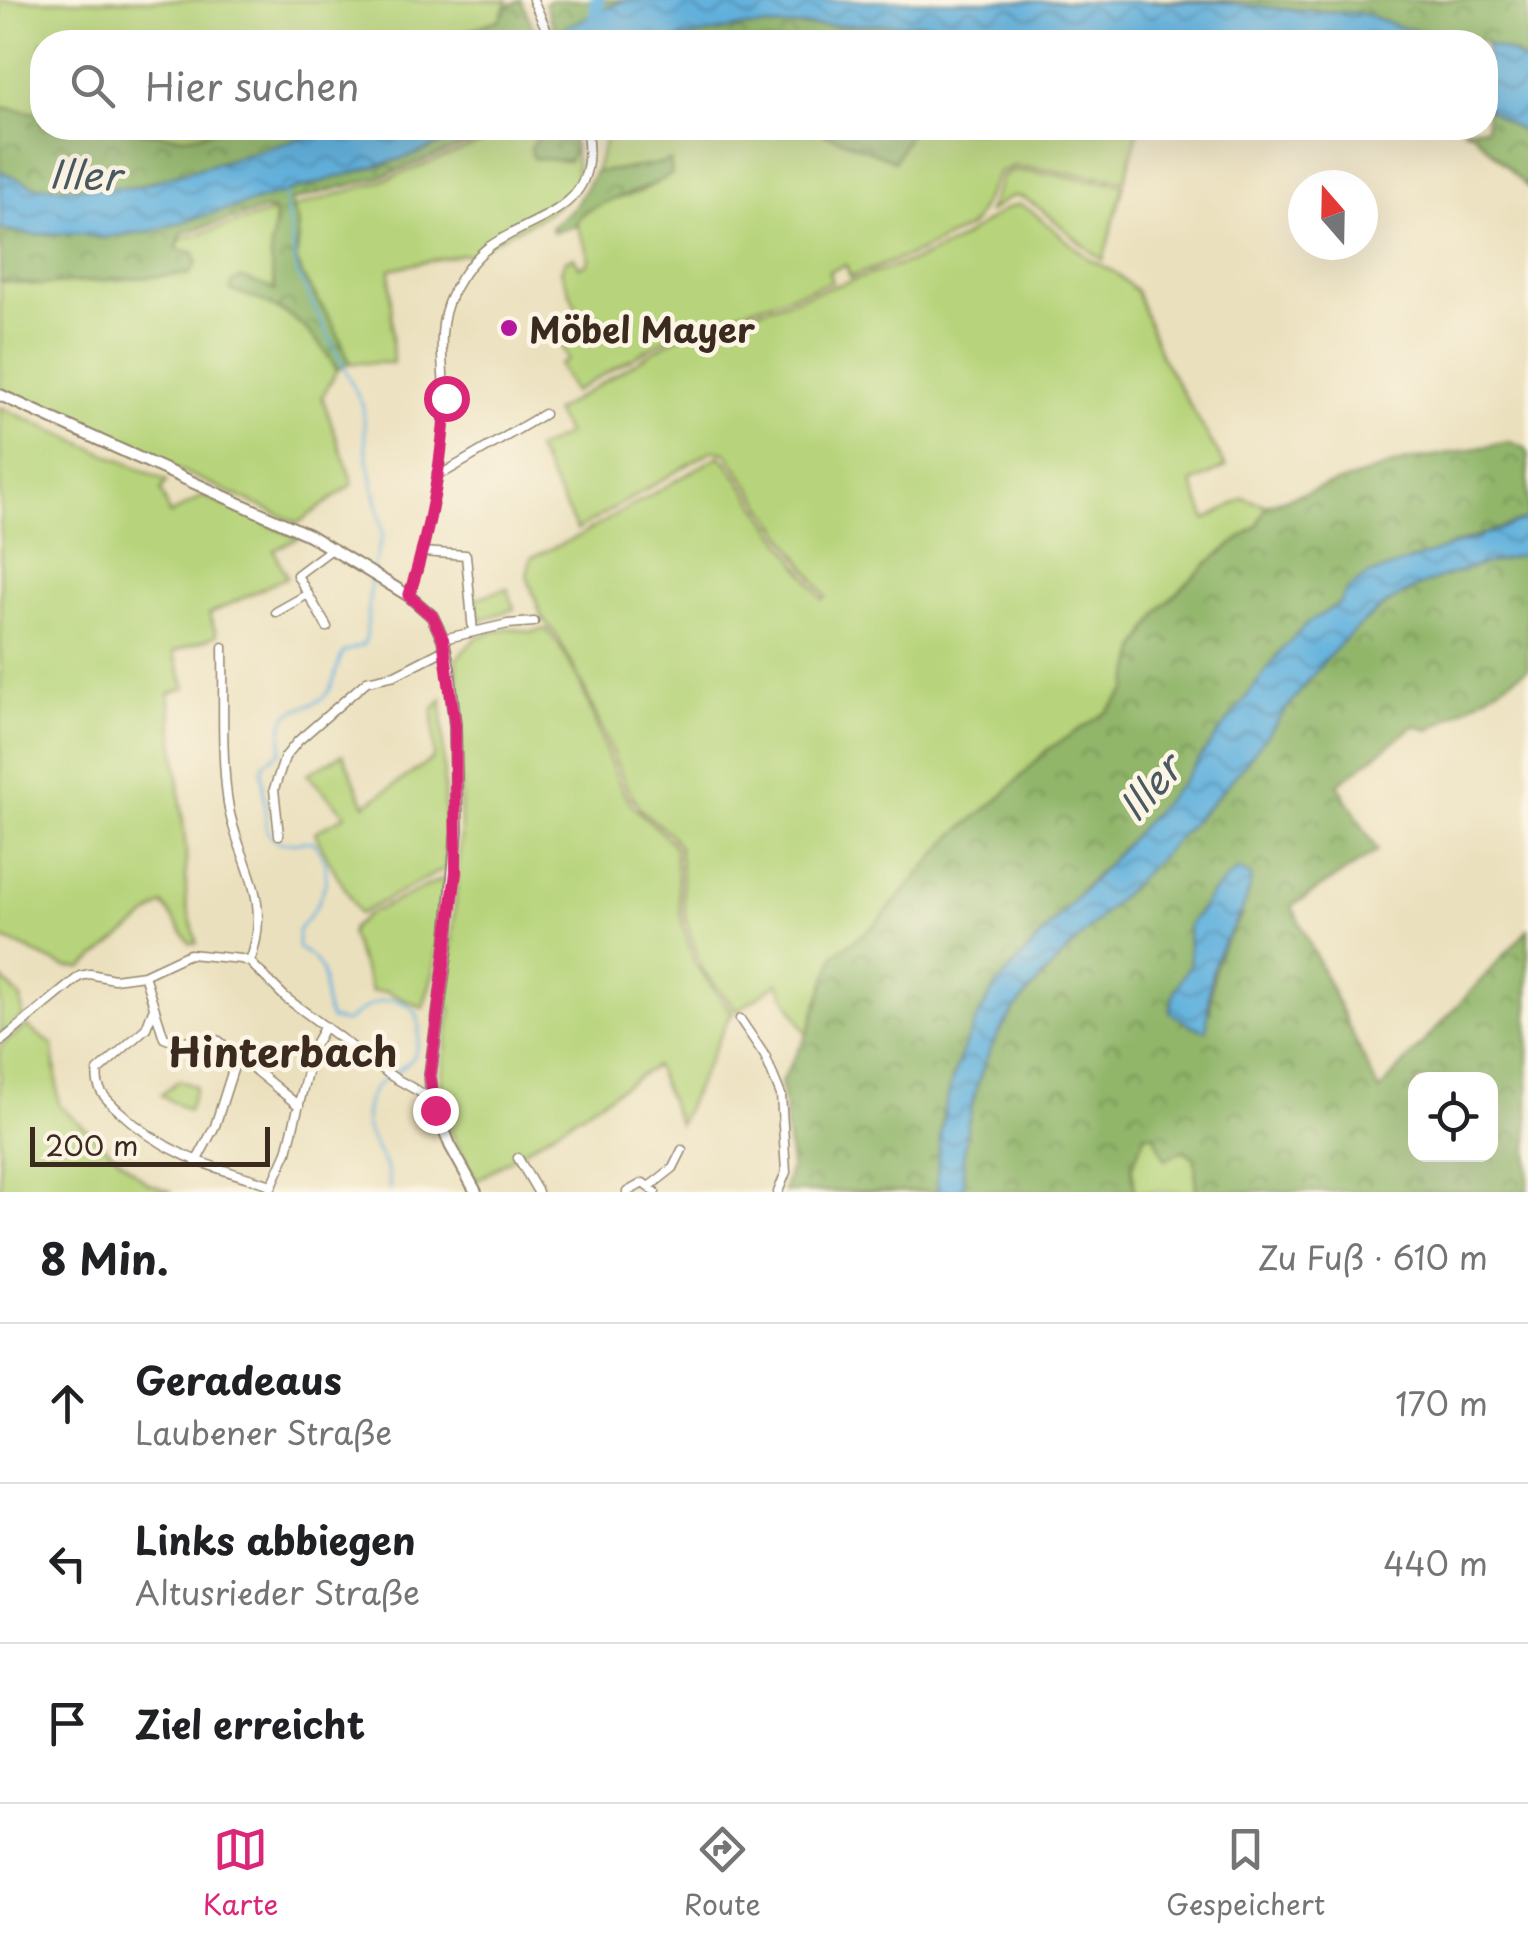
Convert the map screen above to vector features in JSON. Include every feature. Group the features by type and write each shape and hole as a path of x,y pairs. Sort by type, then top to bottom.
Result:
{"main road":[{"path":"0,396 219,492 333,548 409,596 432,616 444,644 455,725 457,830 448,949 430,1075 432,1099 450,1145 476,1192"}],"street":[{"path":"533,0 546,30"},
{"path":"409,596 423,552 444,426 442,340 446,306 478,256 500,240 544,220 568,202 586,169 587,140"},
{"path":"437,472 448,471 544,414"},
{"path":"327,626 297,575 333,548"},
{"path":"423,552 466,556 473,632"},
{"path":"276,612 308,594"},
{"path":"279,834 274,789 285,757 367,681 395,675 444,644 473,632 524,620 534,622"},
{"path":"223,647 227,797 259,900 256,947 250,962"},
{"path":"0,1042 80,976 126,978 144,975 189,954 223,955 250,962 286,998 393,1077 432,1099"},
{"path":"144,975 164,1038 174,1042 213,1039 299,1106"},
{"path":"153,1010 146,1028 98,1070 97,1085 104,1097 162,1146 270,1188 287,1152 312,1048 325,1026"},
{"path":"740,1019 766,1056 781,1095 786,1172 778,1192"},
{"path":"146,1028 159,1029"},
{"path":"196,1162 222,1108 237,1056"},
{"path":"627,1192 643,1184 653,1189 673,1168 682,1150"},
{"path":"518,1158 538,1192"}],"green space":[{"path":"0,0 508,0 499,20 469,30 30,30 30,112 0,107"},
{"path":"521,0 534,30 469,30 499,20 506,6"},
{"path":"624,0 564,30 555,30 545,2"},
{"path":"1151,0 1528,0 1528,64 1498,49 1498,30 1416,30 1367,14"},
{"path":"924,24 976,30 727,30"},
{"path":"0,107 30,112 30,140 295,140 132,188 34,186 0,171"},
{"path":"1498,116 1528,136 1528,188 1480,140 1498,140"},
{"path":"450,140 478,140 377,178 290,201 298,223 296,259 334,325 350,363 337,370 316,340 293,318 265,302 230,290 233,281 243,278 275,290 271,252 275,212 265,210 182,233 176,249 194,252 197,262 190,274 40,285 0,281 0,229 33,235 75,233 100,238 152,231 414,155"},
{"path":"489,140 535,140 531,148 534,158 568,161 574,148 577,175 560,203 470,256 463,254 390,269 393,363 350,363 334,325 296,259 299,238 291,208 379,182"},
{"path":"572,140 574,148 569,161 533,158 531,148 535,141"},
{"path":"841,140 906,140 895,161"},
{"path":"845,140 895,161 906,140 1136,140 1125,180 1014,166 998,173 968,228 916,253 850,277 846,265 829,271 832,282 678,332 573,392 559,365 568,360 562,347 576,340 572,330 583,324 561,271 565,260 574,257 579,267 588,263 578,218 593,206 640,192 672,174 670,161 595,172 605,142"},
{"path":"670,161 672,174 589,211 578,218 576,226 553,232 551,227 574,208 595,172"},
{"path":"1015,170 1124,184 1103,260 1022,197 1010,197 988,212 1002,176"},
{"path":"1019,204 1136,291 1161,356 1226,467 1192,483 1206,520 1244,498 1266,505 1259,525 1208,563 1138,647 1127,690 1107,712 1047,750 1001,797 954,835 874,926 835,954 807,1035 778,983 737,1011 701,968 685,917 679,847 669,833 641,810 627,789 584,687 557,636 542,618 527,576 531,558 579,536 719,456 822,599 826,597 726,452 713,450 577,530 536,450 567,434 554,412 679,336 918,259 956,242"},
{"path":"275,212 271,260 276,291 257,298 304,327 337,370 322,397 353,484 298,523 0,390 0,281 40,285 190,274 176,250 181,239"},
{"path":"0,407 167,481 161,490 170,515 203,496 299,538 274,550 287,577 209,614 217,635 173,652 186,688 169,693 186,850 186,902 197,943 190,943 163,904 82,968 65,967 0,937"},
{"path":"1510,442 1525,448 1528,455 1528,519 1459,542 1347,590 1340,603 1327,612 1138,833 997,985 982,1009 953,1076 943,1115 937,1192 784,1192 791,1165 781,1082 807,1035 835,954 874,926 954,835 1001,797 1047,750 1107,712 1127,690 1138,647 1161,608 1208,563 1258,525 1266,505 1406,461"},
{"path":"1528,553 1528,669 1430,730 1414,726 1338,784 1377,851 1292,906 1379,1091 1528,929 1528,1192 1196,1192 1195,1158 1184,1150 1165,1160 1155,1135 1145,1134 1132,1167 1135,1192 965,1192 964,1152 978,1083 995,1041 1012,1013 1221,792 1315,672 1356,628 1397,598 1451,574","holes":["1212,893 1242,915 1217,960 1210,1012 1174,992 1190,964 1188,926"]},
{"path":"507,588 514,609 481,620 474,599"},
{"path":"508,628 531,632 546,629 560,646 581,686 623,791 675,848 681,918 695,964 733,1014 679,1124 655,1066 476,1181 448,1126 439,1096 451,1010 447,1001 461,830 457,658 477,637"},
{"path":"442,699 446,868 359,914 315,832 346,815 307,774 343,754 365,805 434,758 433,710"},
{"path":"442,879 446,881 433,974 423,1008 386,991 372,992 350,934 352,928 370,913"},
{"path":"0,977 21,998 23,1018 0,1037"},
{"path":"26,1026 53,1045 59,1105 147,1183 173,1192 0,1192 0,1046"},
{"path":"179,1080 196,1087 188,1111 161,1095"},
{"path":"1145,1134 1155,1135 1195,1158 1196,1192 1135,1192 1132,1167"}],"water":[{"path":"624,0 1221,2 1367,14 1413,30 976,30 924,24 560,30"},
{"path":"1498,49 1528,64 1528,136 1498,116"},
{"path":"295,140 450,140 414,155 152,231 100,238 75,233 33,235 0,229 0,171 34,186 132,188"},
{"path":"1528,519 1528,553 1451,574 1414,589 1356,628 1315,672 1221,792 1032,989 995,1041 978,1083 964,1152 965,1192 937,1192 940,1137 951,1084 970,1033 997,985 1181,783 1284,647 1309,622 1340,603 1347,590 1366,576"},
{"path":"1237,870 1251,876 1249,889 1213,968 1206,1031 1170,1012 1174,992 1190,964 1188,926 1212,893"}],"waterway":[{"path":"597,0 597,30"},
{"path":"284,192 297,272 363,406 366,449 383,534 373,569"},
{"path":"371,576 363,645 344,652 325,695 288,715 281,751 264,763 262,770 267,831 271,837 282,842 314,842 326,864 325,885 317,905 298,931 298,948 322,971 330,1019 346,1022 370,1005 390,1000 409,1006 418,1017 418,1044 413,1056 380,1083 367,1105 367,1129 387,1169 389,1192"}],"place":[{"name":"Möbel Mayer","path":"509,328"}],"district":[{"name":"Hinterbach","path":"283,1050"}],"route":[{"path":"435,1110 430,1075 456,872 455,725 443,639 432,616 409,596 423,552 446,398"}],"water label":[{"name":"Iller","path":"85,174"},
{"name":"Iller","path":"1149,787"}]}
